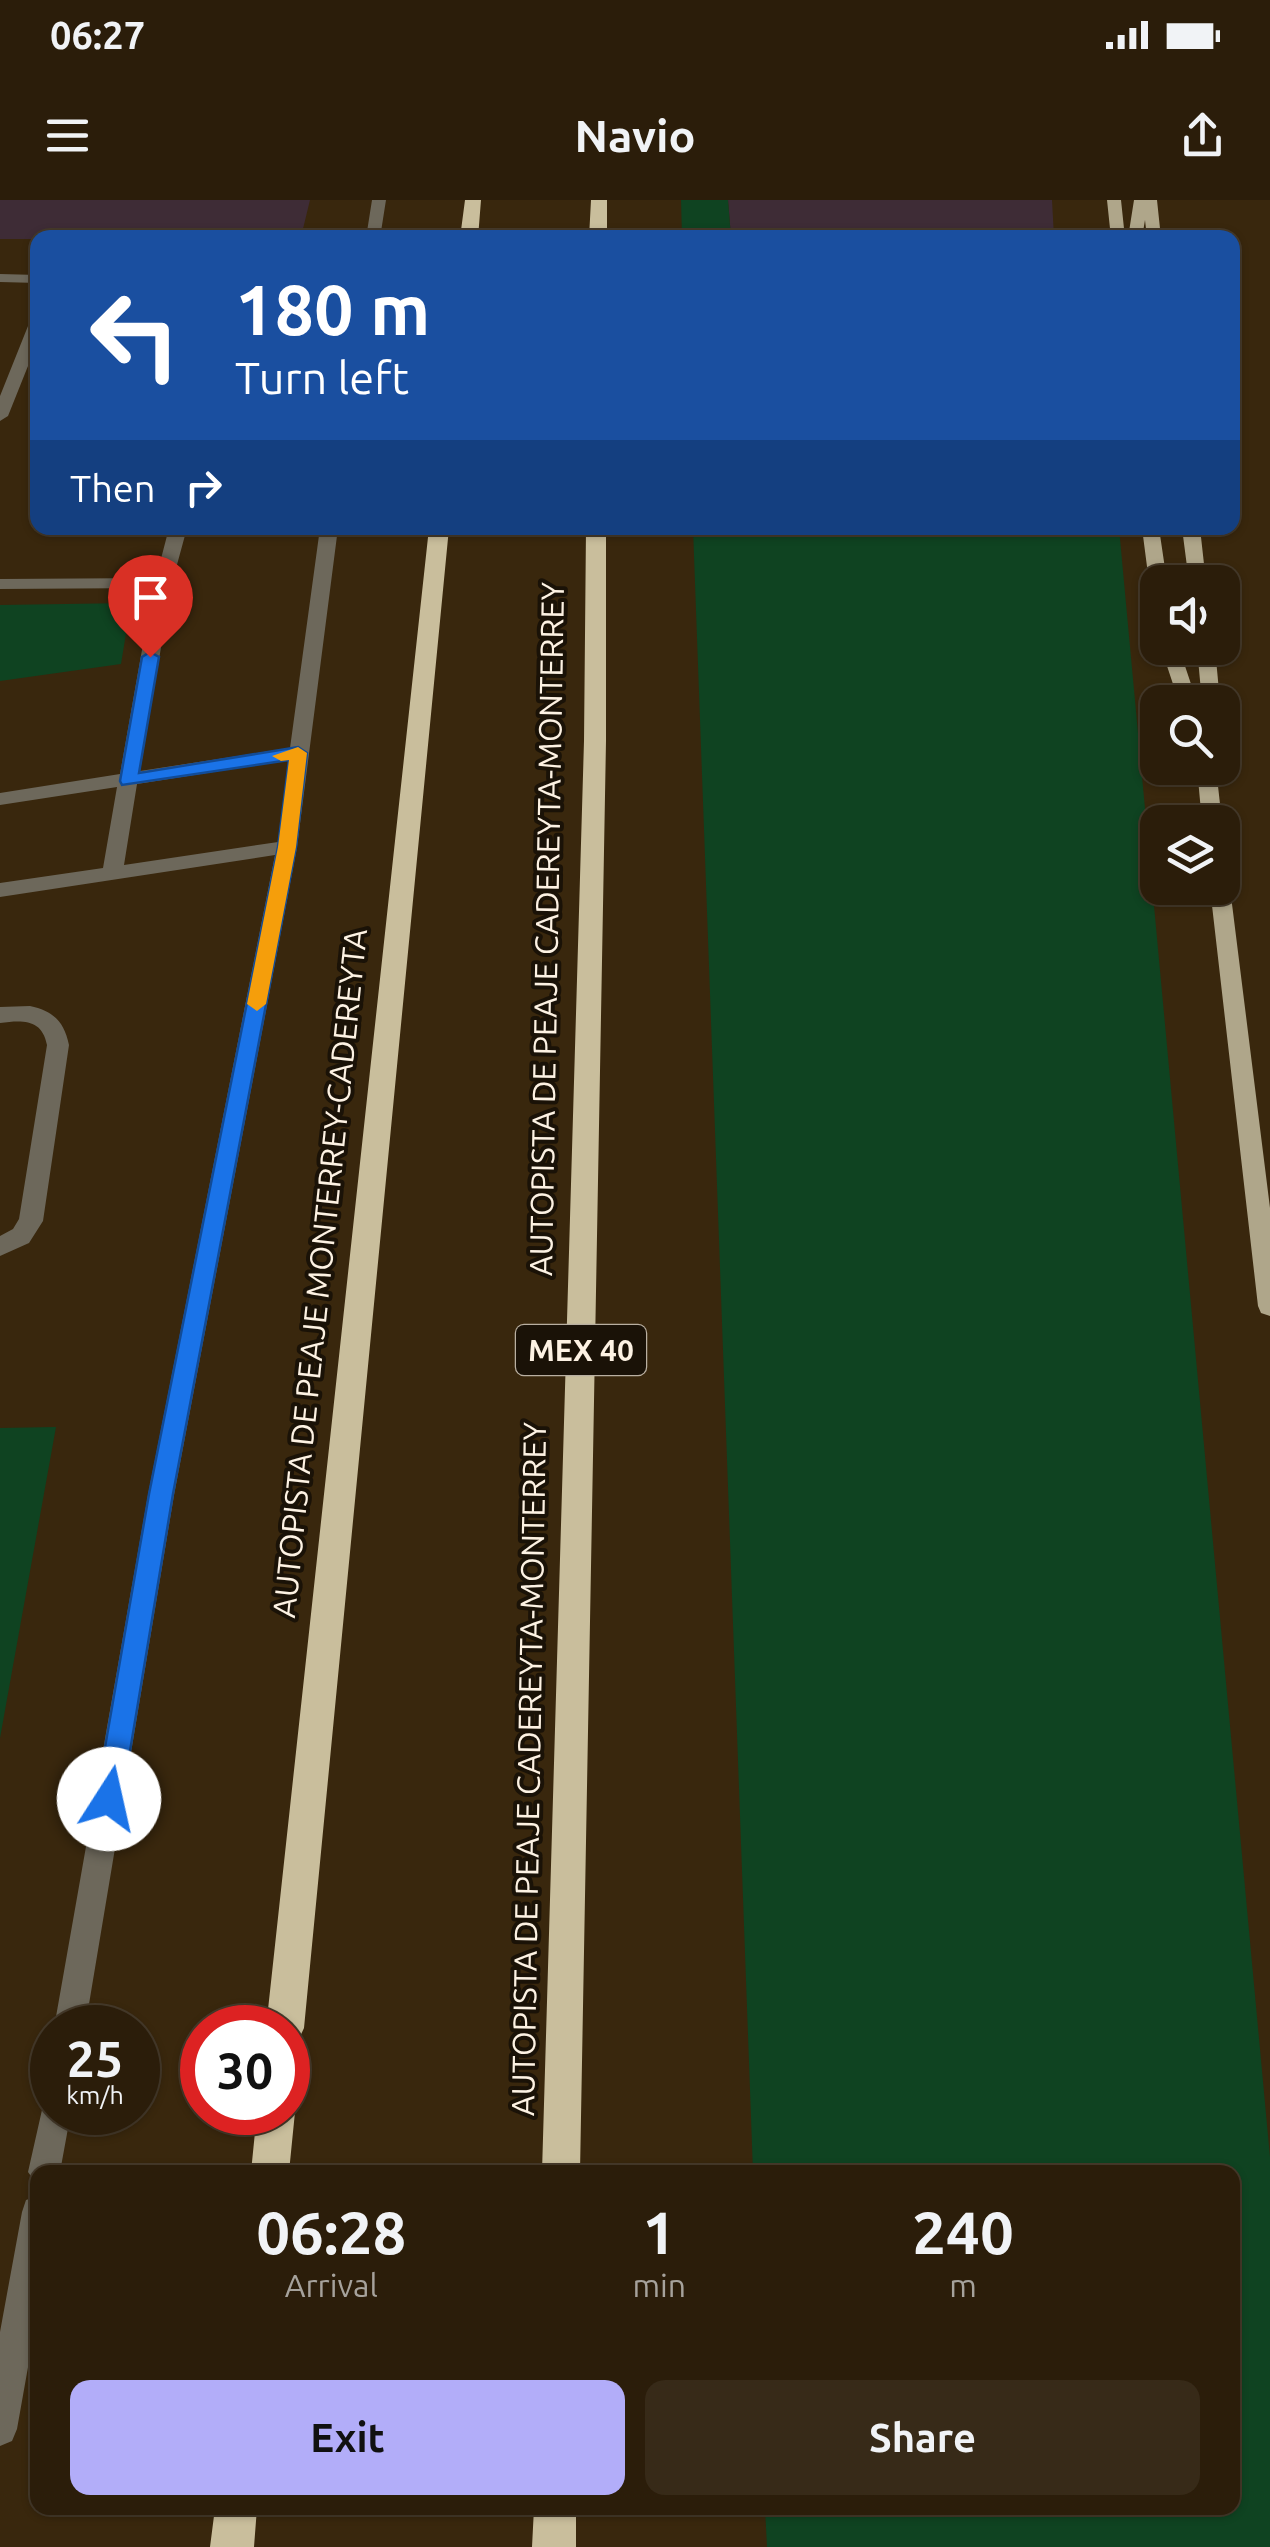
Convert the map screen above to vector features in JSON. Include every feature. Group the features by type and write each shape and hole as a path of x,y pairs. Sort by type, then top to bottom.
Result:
{"highway":[{"path":"470,230 473,200"},
{"path":"598,230 599,200"},
{"name":"AUTOPISTA DE PEAJE MONTERREY-CADEREYTA","path":"287,2005 438,535"},
{"name":"AUTOPISTA DE PEAJE CADEREYTA-MONTERREY","path":"561,2165 595,741 596,535"},
{"path":"271,2165 274,2135"},
{"path":"232,2547 235,2515"},
{"path":"554,2547 555,2515"}],"main road":[{"path":"1114,200 1117,230"},
{"path":"1136,230 1140,200"},
{"path":"1150,200 1153,230"},
{"path":"1151,535 1155,565"},
{"path":"1193,535 1196,565"},
{"path":"1222,905 1270,1306"}],"street":[{"path":"375,230 380,200"},
{"path":"0,278 30,279"},
{"path":"0,416 8,374 30,335"},
{"path":"112,873 164,582 176,535"},
{"path":"73,2005 161,1494 287,847 328,535"},
{"path":"0,584 164,582"},
{"path":"0,800 298,753"},
{"path":"0,890 287,847"},
{"path":"0,1014 36,1014 50,1020 57,1030 58,1045 31,1221 20,1236 0,1248"},
{"path":"45,2165 51,2135"},
{"path":"0,2429 30,2258"}],"shaded area":[{"path":"0,200 310,200 303,230 30,230 30,239 0,239"},
{"path":"728,200 1052,200 1054,230 730,230"}],"green space":[{"path":"681,200 728,200 730,230 682,230"},
{"path":"693,535 1120,535 1145,805 1140,805 1140,905 1154,905 1270,2157 1270,2547 767,2547 765,2515 1240,2515 1240,2165 753,2165"},
{"path":"131,603 121,664 0,681 0,605"},
{"path":"56,1427 0,1738 0,1428"}],"slow traffic":[{"path":"257,1004 287,847 298,753 281,756"}],"route":[{"path":"109,1799 161,1494 287,847 298,753 129,781 150,657"}]}
